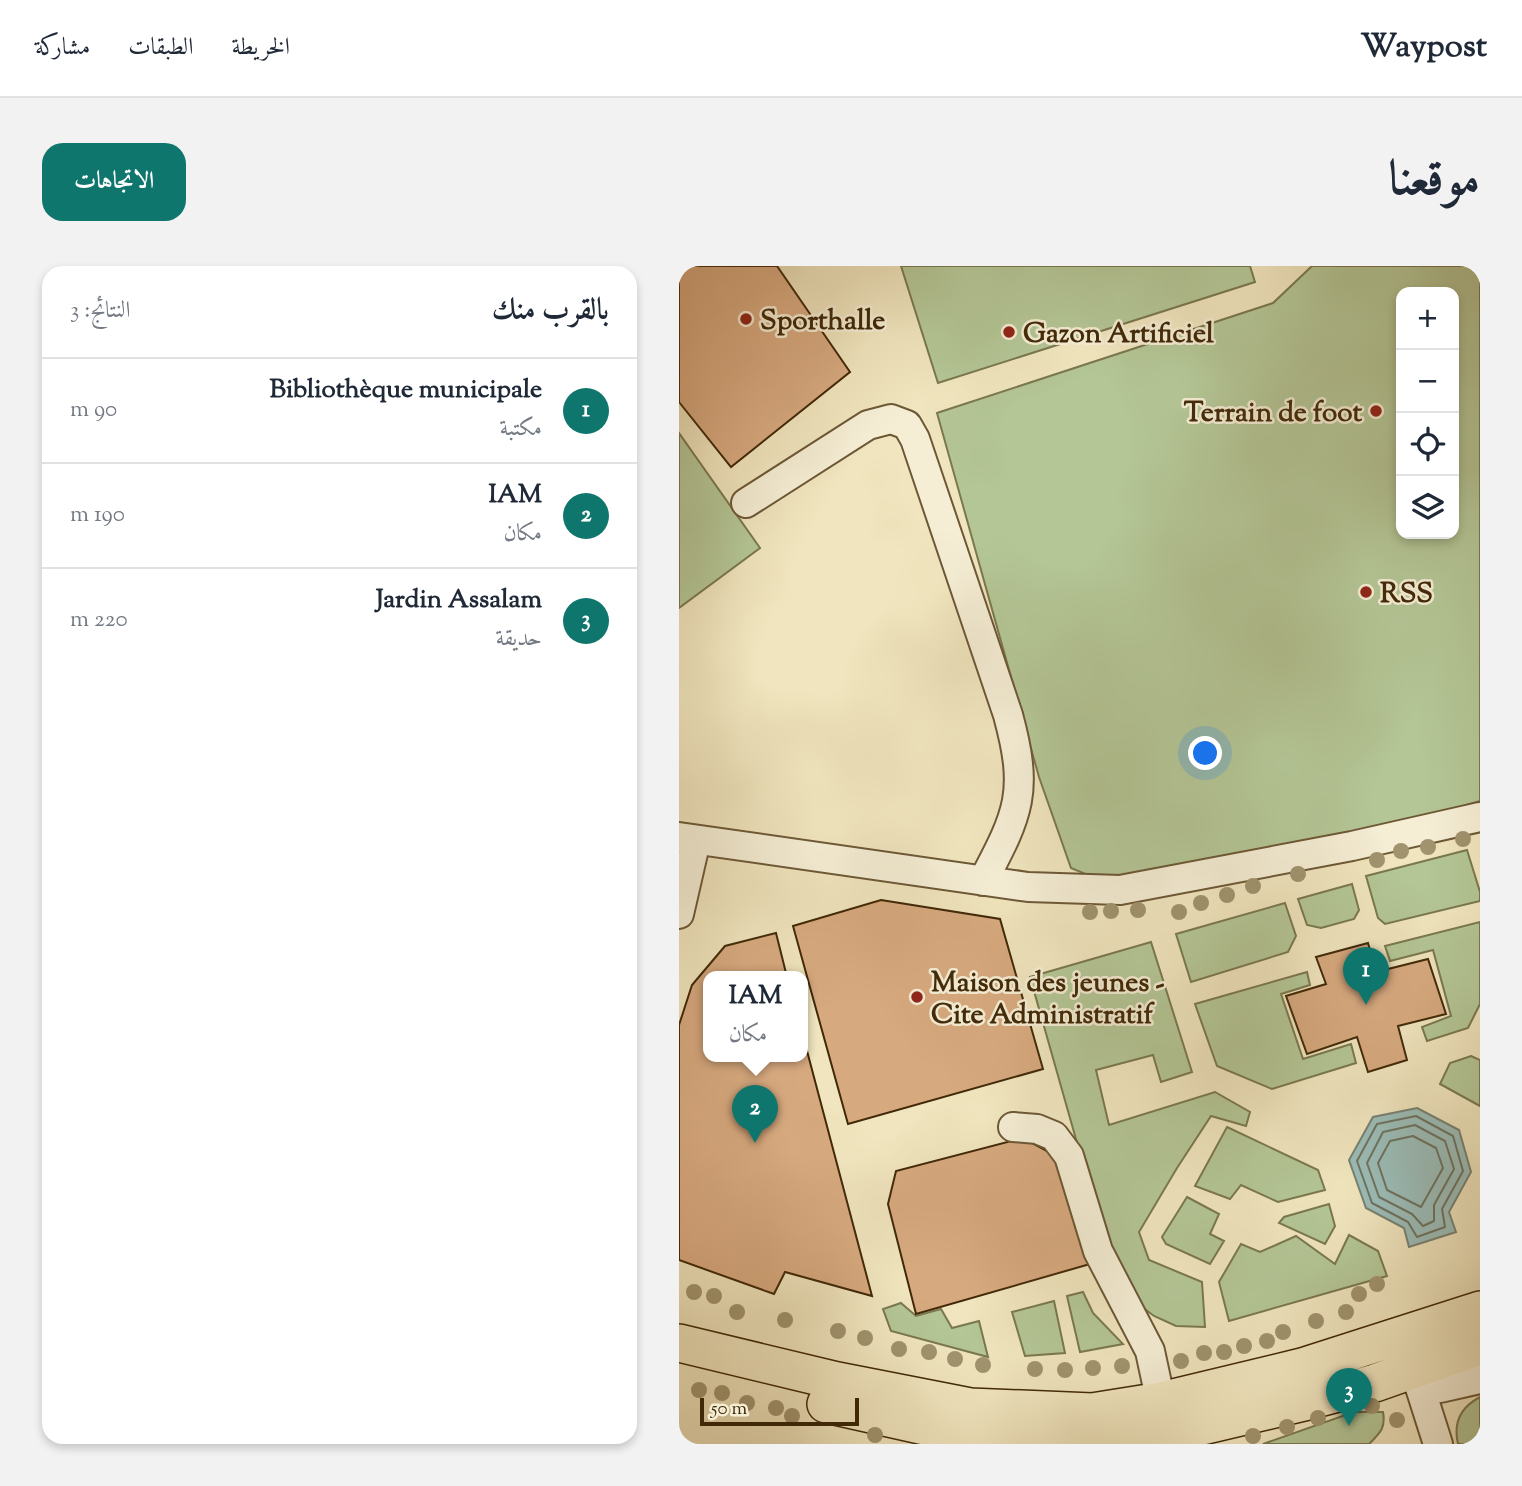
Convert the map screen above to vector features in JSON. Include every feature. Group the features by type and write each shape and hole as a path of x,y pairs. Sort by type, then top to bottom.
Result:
{"main road":[{"path":"1164,1417 1302,1367 1480,1310"},
{"path":"679,1343 837,1381 959,1428"},
{"path":"679,1368 959,1428 1092,1412 1164,1417 1308,1401 1417,1379 1480,1346"}],"street":[{"path":"746,503 868,425 891,419 907,425 915,439 1018,751 1019,803 1008,834 983,881"},
{"path":"679,914 687,839 1028,887 1132,889 1352,846 1480,817"},
{"path":"1013,1128 1037,1129 1054,1136 1069,1156 1098,1251 1150,1351 1164,1417"},
{"path":"1403,1333 1438,1444"},
{"path":"1417,1379 1440,1388 1480,1380"}],"green space":[{"name":"Gazon Artificiel","path":"901,266 1250,266 1255,282 938,383"},
{"path":"1312,266 1480,266 1480,801 1356,837 1119,888 1071,868 1039,777 937,413 1273,303"},
{"path":"679,433 760,548 679,608"},
{"path":"1467,850 1480,892 1480,901 1385,924 1378,918 1366,876"},
{"path":"1352,884 1359,910 1354,919 1321,928 1307,925 1298,899"},
{"path":"1285,903 1296,936 1288,952 1191,982 1176,934"},
{"path":"1480,922 1480,1004 1468,1028 1427,1041 1422,1027 1451,1016 1433,950 1390,961 1385,946"},
{"path":"1151,942 1192,1072 1161,1082 1153,1055 1096,1070 1109,1125 1215,1092 1250,1112 1246,1126 1211,1116 1139,1232 1149,1260 1202,1282 1205,1327 1176,1326 1154,1316 1126,1295 1087,1178 1030,977"},
{"path":"1307,972 1310,985 1281,994 1303,1059 1351,1044 1356,1063 1272,1089 1217,1066 1195,1004"},
{"path":"1471,1056 1480,1060 1480,1106 1440,1084 1450,1063"},
{"path":"1227,1127 1318,1170 1325,1190 1278,1202 1241,1185 1230,1199 1195,1186"},
{"path":"1187,1197 1219,1214 1210,1234 1224,1241 1210,1264 1166,1244 1162,1237"},
{"path":"1329,1204 1335,1226 1325,1244 1279,1223 1284,1217"},
{"path":"1349,1235 1378,1251 1387,1276 1229,1321 1219,1282 1241,1244 1260,1252 1296,1236 1335,1264"},
{"path":"1083,1292 1093,1313 1123,1344 1080,1352 1067,1296"},
{"path":"1054,1301 1065,1353 1025,1356 1012,1312"},
{"path":"901,1303 916,1316 941,1309 952,1328 979,1321 988,1357 891,1331 883,1309"},
{"path":"1480,1397 1480,1444 1458,1444 1460,1416"},
{"path":"1354,1412 1383,1412 1381,1430 1369,1444 1263,1444"}],"water":[{"path":"1417,1108 1459,1130 1471,1172 1449,1212 1456,1232 1409,1247 1404,1228 1366,1208 1349,1160 1373,1117"}],"building":[{"name":"Sporthalle","path":"679,266 777,266 850,372 731,467 679,402"},
{"name":"Maison des jeunes - Cite Administratif","path":"881,900 1000,919 1043,1069 848,1124 808,980 808,971 806,971 793,926"},
{"path":"776,933 786,971 704,971 725,946"},
{"path":"1368,943 1376,972 1428,959 1446,1014 1398,1026 1407,1060 1368,1072 1357,1037 1307,1054 1286,996 1326,984 1316,957"},
{"path":"703,972 703,1062 808,1062 808,1055 872,1296 785,1272 774,1294 679,1260 679,1025 692,985"},
{"path":"1023,1138 1062,1159 1090,1264 916,1314 888,1204 896,1171"}],"place":[{"name":"Sporthalle","path":"746,319"},
{"name":"Gazon Artificiel","path":"1009,332"},
{"name":"Terrain de foot","path":"1376,411"},
{"name":"RSS","path":"1366,592"},
{"name":"Maison des jeunes - Cite Administratif","path":"917,997"},
{"name":"Bibliothèque municipale","path":"1366,1005"},
{"name":"IAM","path":"755,1143"},
{"name":"Jardin Assalam","path":"1349,1426"}]}
